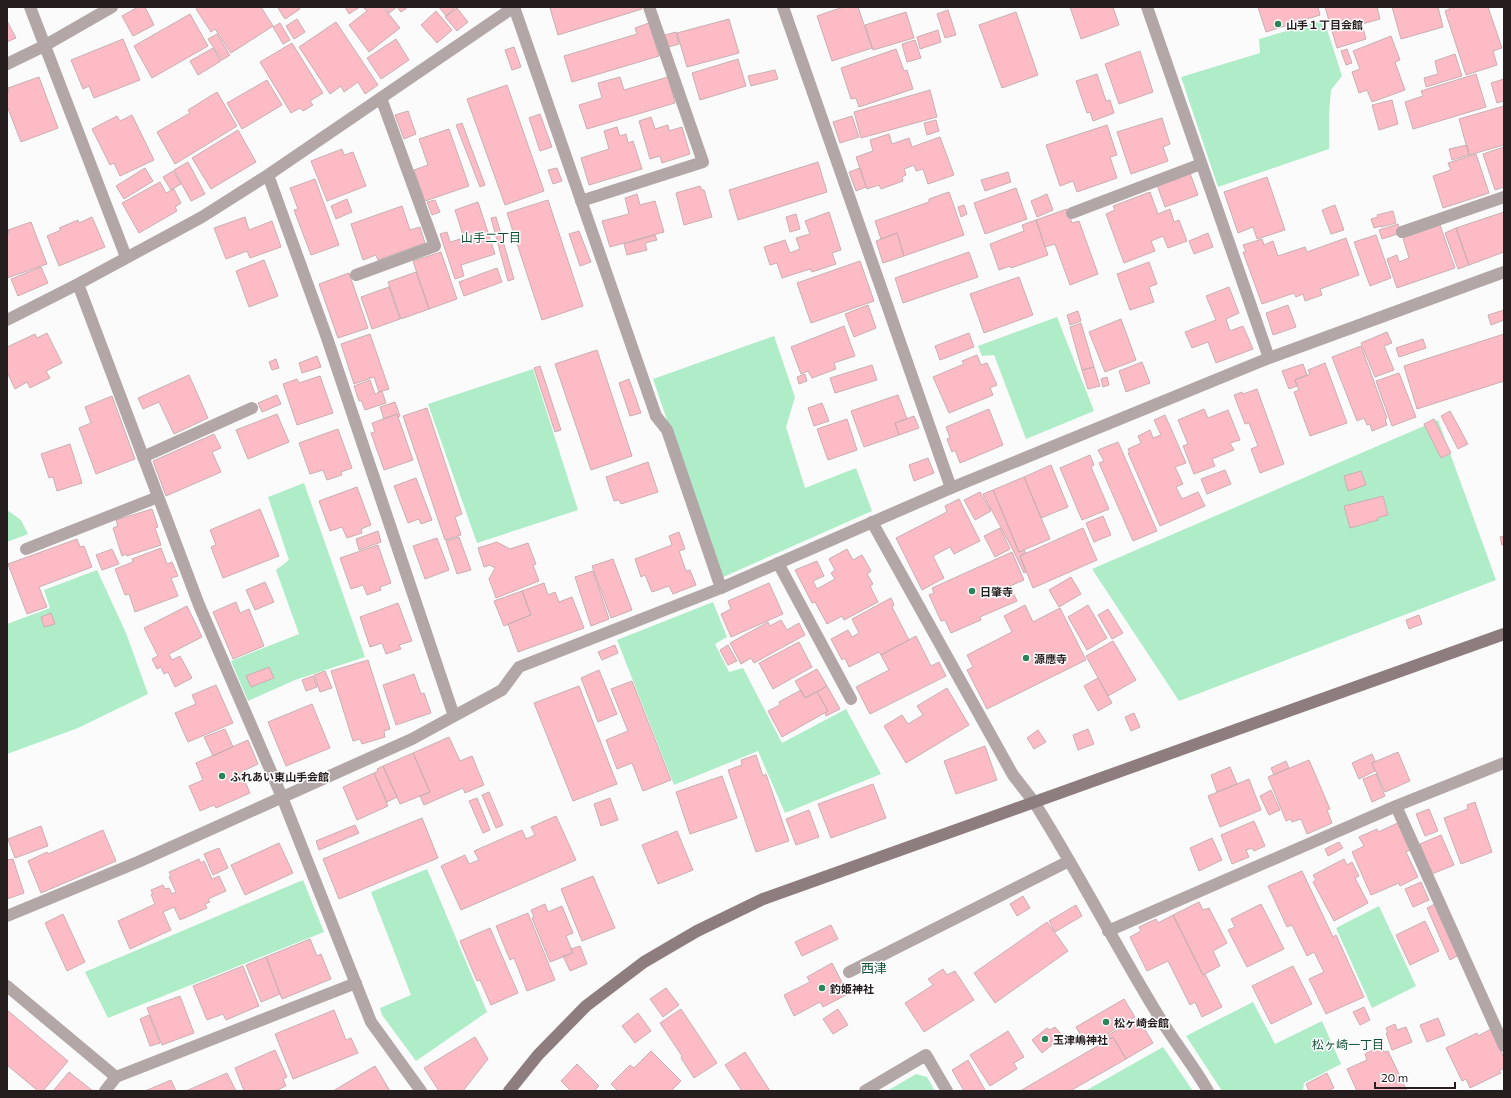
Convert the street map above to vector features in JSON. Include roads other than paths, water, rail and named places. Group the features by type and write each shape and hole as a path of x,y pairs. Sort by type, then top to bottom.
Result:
{"street":[{"path":"30,7 126,257"},
{"path":"7,64 44,46 112,7"},
{"path":"7,320 78,284 202,217 268,175 514,7 656,416 666,430 721,588"},
{"path":"581,201 703,162 649,7"},
{"path":"784,7 951,488"},
{"path":"1147,7 1269,358"},
{"path":"356,275 435,246 381,98"},
{"path":"1072,213 1201,164"},
{"path":"268,175 326,338 454,716"},
{"path":"1402,232 1504,196"},
{"path":"7,916 138,862 412,738 502,690 519,667 721,588 951,488 1269,358 1504,272"},
{"path":"78,284 199,605 282,797 371,1022 421,1091"},
{"path":"143,457 252,408"},
{"path":"26,549 158,497"},
{"path":"872,522 1013,775 1034,802 1156,1012 1208,1091"},
{"path":"778,563 851,699"},
{"path":"509,1091 538,1055 586,1006 644,962 697,931 763,900 1504,634"},
{"path":"1108,931 1396,806 1504,763"},
{"path":"1396,806 1504,1046"},
{"path":"849,972 1069,861"},
{"path":"105,1091 116,1077 356,983"},
{"path":"7,986 116,1077"},
{"path":"865,1091 926,1055 947,1091"}],"place":[{"name":"山手１丁目会館","path":"1278,24"},
{"name":"日肇寺","path":"972,591"},
{"name":"源應寺","path":"1026,658"},
{"name":"ふれあい東山手会館","path":"222,776"},
{"name":"釣姫神社","path":"822,988"},
{"name":"松ヶ崎会館","path":"1106,1022"},
{"name":"玉津嶋神社","path":"1045,1039"}],"district":[{"name":"山手二丁目","path":"491,237"},
{"name":"西津","path":"874,968"},
{"name":"松ヶ崎一丁目","path":"1348,1044"}]}
